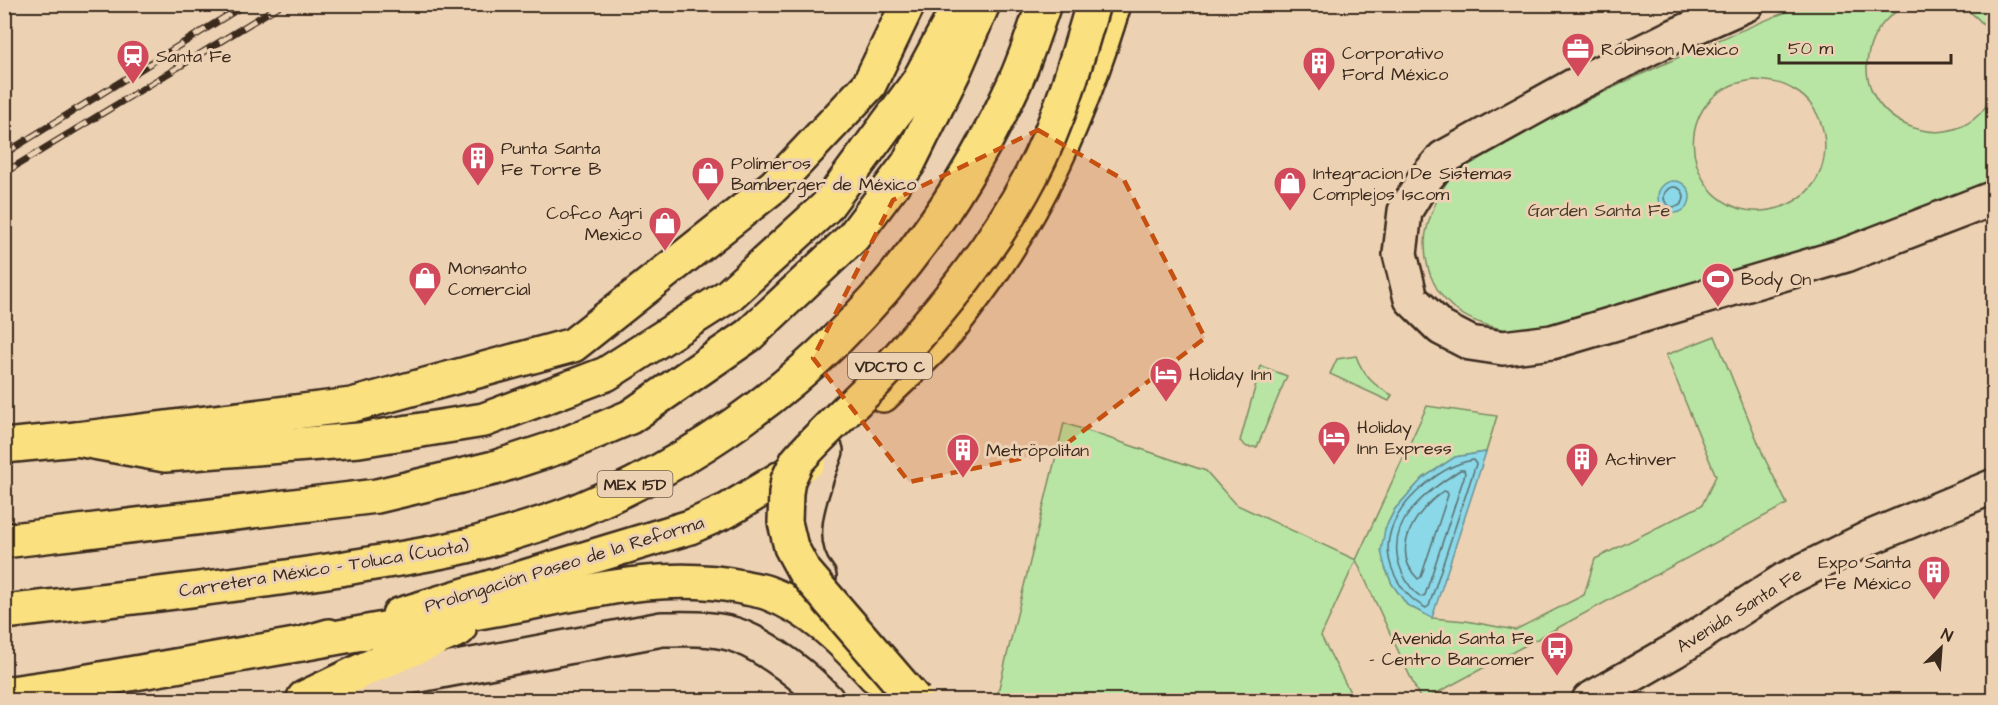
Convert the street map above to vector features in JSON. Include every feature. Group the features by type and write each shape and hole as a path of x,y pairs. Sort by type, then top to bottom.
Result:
{"main road":[{"path":"869,85 888,4"},
{"path":"4,446 352,405 573,345 774,186 869,85 908,4"},
{"path":"77,439 165,455 359,440 484,420 606,374 728,296 826,207 918,82 962,4"},
{"path":"4,541 377,496 494,468 564,445 630,417 749,334 853,237 908,164 954,71 983,4"},
{"name":"Carretera México - Toluca (Cuota)","path":"4,612 171,593 304,574 470,545 577,511 684,457 742,421 828,351 868,309 902,268 935,223 991,130 1015,82 1044,4"},
{"name":"VDCTO C","path":"915,700 804,571 787,537 785,522 789,480 797,461 886,371 915,338 944,304 999,230 1031,176 1055,122 1093,4"},
{"name":"Prolongación Paseo de la Reforma","path":"80,695 166,668 301,644 690,527 728,510 826,452 939,340 980,289 1015,237 1052,170 1083,99 1114,4"},
{"path":"301,644 642,582 685,580 727,584 767,592 808,611 840,638 895,700"},
{"path":"298,699 514,606"},
{"path":"4,694 80,695"}],"street":[{"path":"1747,4 1670,38 1575,85 1443,158 1424,180 1405,211 1400,254 1411,299 1441,328 1470,343 1503,348 1552,342 1846,255 1994,198"},
{"path":"826,452 807,510 806,550 816,573 921,700"},
{"name":"Avenida Santa Fe","path":"1589,700 1674,651 1786,579 1869,538 1994,486"},
{"path":"1869,538 1994,508"},
{"path":"298,699 662,629 699,628 740,636 774,656 819,691 827,700"}],"highlighted area":[{"path":"1038,130 1124,180 1205,338 1057,451 909,482 813,358 893,200"}],"green space":[{"name":"Garden Santa Fe","path":"1803,5 1909,5 1896,12 1885,22 1876,33 1870,47 1867,74 1875,98 1891,115 1911,127 1934,132 1957,128 1978,115 1993,93 1993,182 1821,249 1552,333 1501,329 1485,324 1469,318 1443,298 1428,269 1425,254 1426,235 1431,214 1441,193 1460,168 1597,96","holes":["1754,80 1775,82 1789,87 1805,98 1819,119 1825,144 1821,170 1815,182 1796,201 1770,210 1744,210 1723,200 1707,184 1697,164 1693,142 1698,119 1710,100 1732,85"]},
{"path":"1956,5 1993,5 1993,39 1978,19"},
{"path":"1715,336 1764,457 1787,504 1424,700 1421,700 1356,560 1427,406 1497,416 1486,452 1455,457 1423,478 1395,509 1385,529 1385,567 1392,584 1407,605 1432,618 1466,621 1515,630 1584,595 1595,559 1702,505 1716,476 1666,355"},
{"path":"1356,356 1370,379 1392,395 1389,401 1330,374 1337,359"},
{"path":"1261,366 1287,376 1257,447 1247,447 1240,441"},
{"path":"1064,423 1206,471 1235,504 1356,560 1321,636 1354,700 996,700"}],"water":[{"path":"1674,181 1685,186 1690,197 1685,208 1674,213 1663,208 1658,197 1663,186"},
{"path":"1486,452 1432,618 1407,605 1392,584 1381,551 1385,529 1395,509 1423,478 1455,457"}],"railway":[{"path":"4,154 246,4"},
{"path":"4,173 282,4"}],"place":[{"name":"Robinson Mexico","path":"1578,78"},
{"name":"Santa Fe","path":"133,85"},
{"name":"Corporativo Ford México","path":"1319,92"},
{"name":"Punta Santa Fe Torre B","path":"478,187"},
{"name":"Polímeros Bamberger de México","path":"708,202"},
{"name":"Integracion De Sistemas Complejos Iscom","path":"1290,212"},
{"name":"Cofco Agri Mexico","path":"665,252"},
{"name":"Monsanto Comercial","path":"425,307"},
{"name":"Body On","path":"1718,308"},
{"name":"Holiday Inn","path":"1166,403"},
{"name":"Holiday Inn Express","path":"1334,466"},
{"name":"Metröpolitan","path":"963,479"},
{"name":"Actinver","path":"1582,488"},
{"name":"Expo Santa Fe México","path":"1934,601"},
{"name":"Avenida Santa Fe - Centro Bancomer","path":"1557,677"}]}
